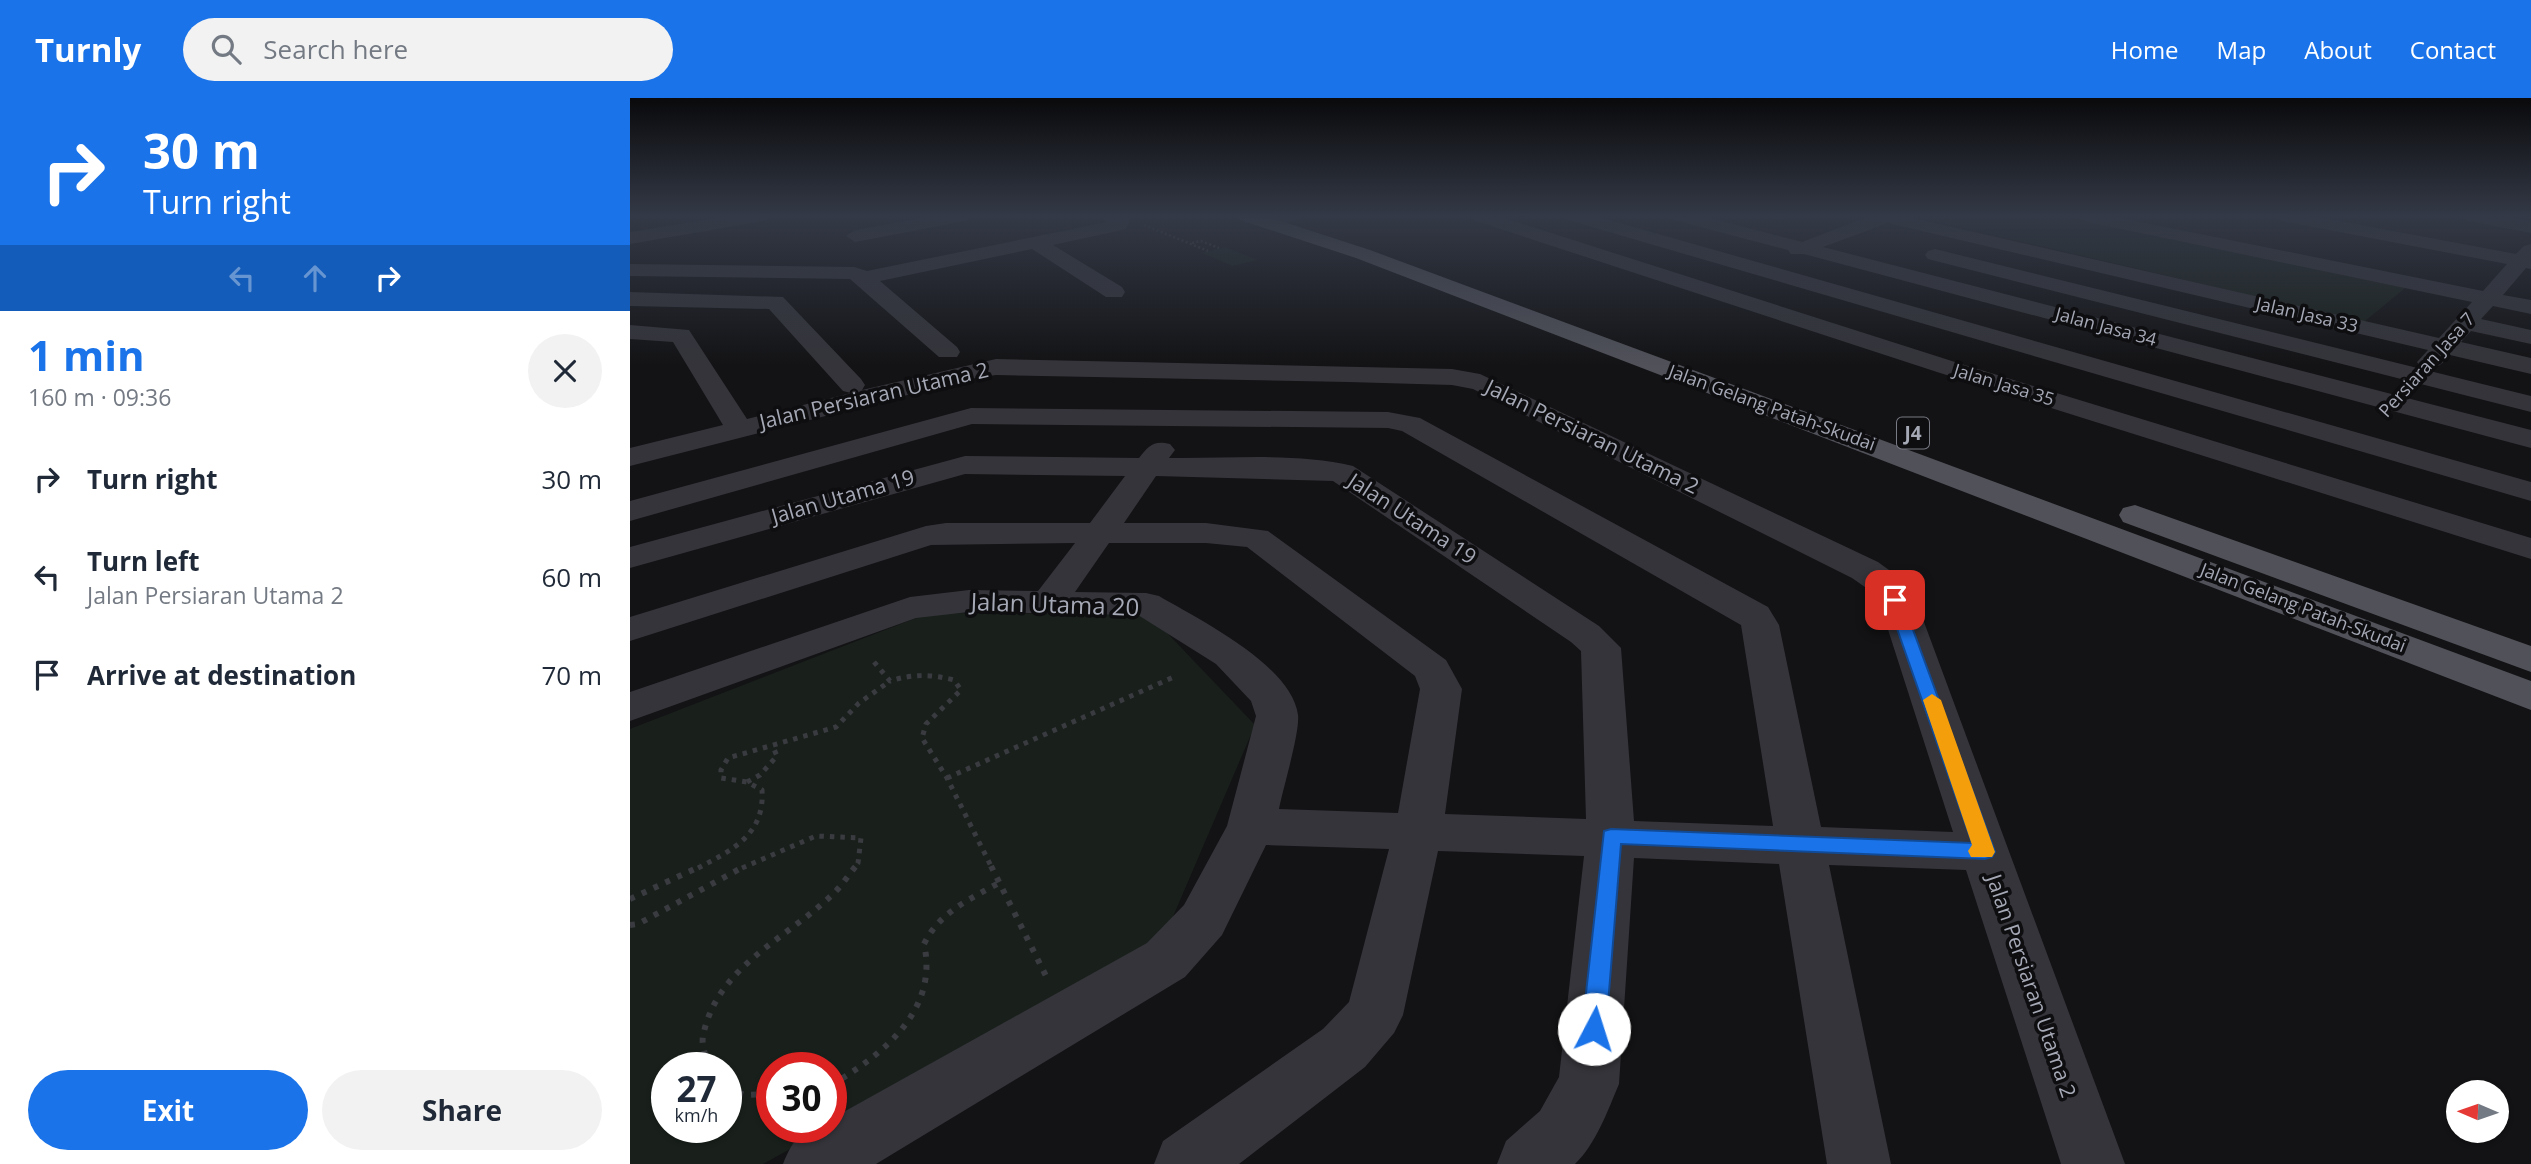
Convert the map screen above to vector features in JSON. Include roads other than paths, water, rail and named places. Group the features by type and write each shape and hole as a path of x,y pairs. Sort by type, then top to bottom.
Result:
{"main road":[{"name":"Jalan Gelang Patah-Skudai","path":"1399,266 1568,320 2531,696"},
{"name":"Jalan Gelang Patah-Skudai","path":"1457,266 2531,660"}],"street":[{"path":"864,278 927,266"},
{"path":"1072,266 1114,292"},
{"name":"Jalan Jasa 35","path":"1634,266 1946,367 2531,549"},
{"path":"1749,266 2531,492"},
{"path":"1700,287 1756,266"},
{"name":"Jalan Jasa 34","path":"1870,266 2531,439"},
{"path":"1976,266 2531,404"},
{"name":"Jalan Jasa 33","path":"2090,266 2531,366"},
{"path":"2327,266 2531,307"},
{"name":"Persiaran Jasa 7","path":"2330,486 2358,442 2487,298 2522,266"},
{"path":"630,270 854,273 864,278 948,352"},
{"path":"630,284 660,271"},
{"path":"1946,367 2046,312 2112,271"},
{"path":"630,299 775,302 852,386"},
{"path":"2467,323 2531,337"},
{"path":"630,332 681,335 738,428"},
{"name":"Jalan Persiaran Utama 2","path":"630,457 738,428 996,367 1452,377 1480,382 1866,570 1887,586 1902,614 2093,1164"},
{"path":"1050,601 1184,418 1225,370"},
{"path":"630,511 971,416 1388,420 1410,424 1755,615 1760,625 1859,1164"},
{"name":"Jalan Utama 19","path":"630,558 939,470 965,465 1316,469 1342,473 1585,634 1601,648 1611,836 1589,1084 1562,1133 1529,1164"},
{"path":"630,629 926,536 946,533 1206,533 1256,538 1432,669 1441,689 1418,831 1374,1015 1344,1048 1186,1164"},
{"name":"Jalan Utama 20","path":"630,706 911,608 970,601 1146,604 1230,655 1270,696 1277,716 1251,826 1203,920 1166,960 815,1164"},
{"path":"1251,826 1611,836 1985,852"}]}
